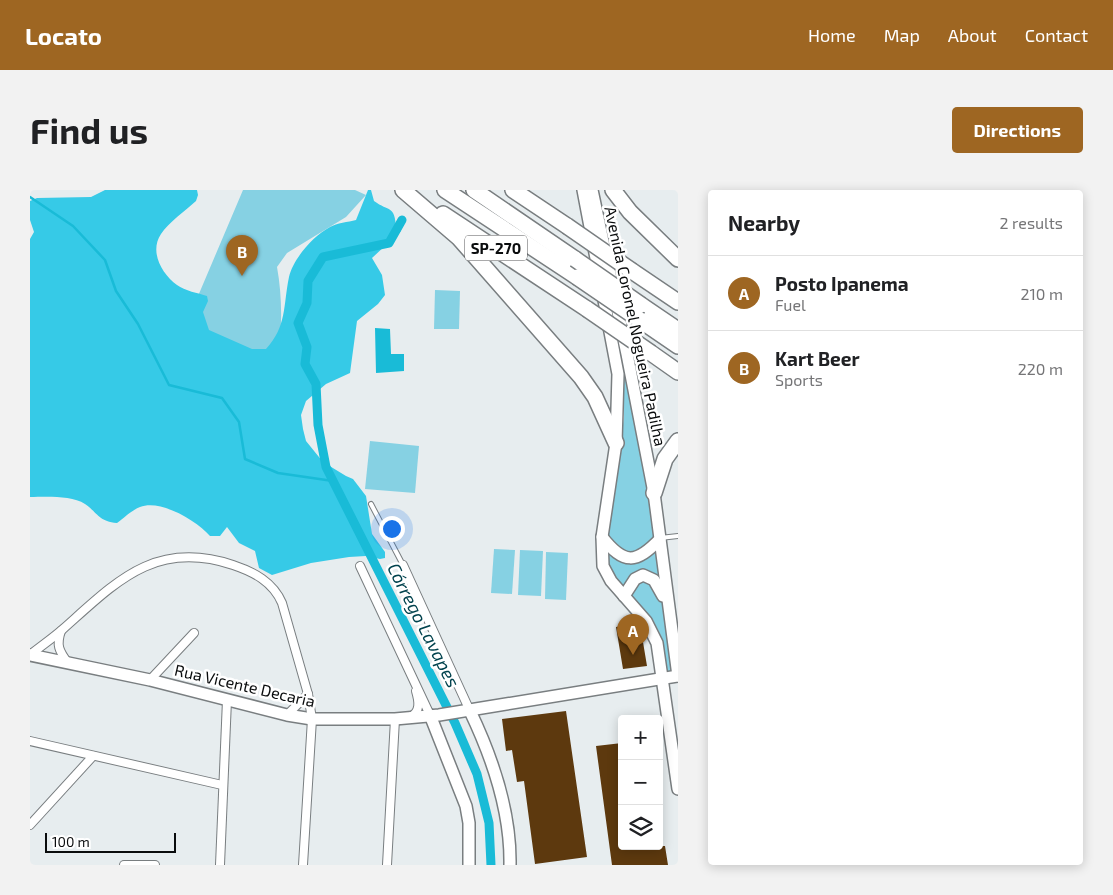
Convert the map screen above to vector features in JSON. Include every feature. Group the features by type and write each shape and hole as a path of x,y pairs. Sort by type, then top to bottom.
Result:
{"highway":[{"name":"SP-270","path":"403,190 484,240 678,372"},
{"path":"403,190 468,248 581,377 595,397 616,443"},
{"name":"SP-270","path":"444,190 576,276 678,330"},
{"name":"SP-270","path":"474,190 575,259 641,312 678,346"},
{"path":"513,190 678,302"},
{"path":"613,190 630,212 678,259"},
{"path":"654,492 665,459 678,441"}],"main road":[{"name":"Avenida Coronel Nogueira Padilha","path":"583,190 618,374 616,443 602,537 603,566 611,581 652,630 663,678 678,789"},
{"name":"Avenida Coronel Nogueira Padilha","path":"592,190 654,492 667,604 678,676 663,678"},
{"path":"602,537 618,554 631,559 644,554 660,538"},
{"path":"624,596 635,579 647,575 657,583 667,604"},
{"name":"Rua Vicente Decaria","path":"30,655 150,680 287,715 312,719 395,719 435,715 663,678"},
{"path":"481,734 481,720 493,707"},
{"path":"467,711 481,734 500,789 510,849 510,865"},
{"path":"435,715 466,806 469,823 469,865"}],"street":[{"path":"30,655 61,631 111,585 140,568 166,560 193,557 223,562 250,571 277,592 282,603 308,694 312,719 303,865"},
{"path":"403,565 467,711"},
{"path":"360,566 408,665 435,715"},
{"path":"61,631 58,642 59,649 69,664"},
{"path":"150,680 194,632"},
{"path":"408,665 419,706 417,712 408,718"},
{"path":"287,715 308,694"},
{"path":"220,865 227,700"},
{"path":"387,865 395,719"},
{"path":"30,741 222,785"},
{"path":"30,825 92,756"},
{"path":"124,865 155,865"}],"lane":[{"path":"371,504 403,565"},
{"path":"660,538 678,536"}],"shaded area":[{"path":"105,190 197,190 196,201 161,234 156,248 159,262 166,275 177,285 207,296 208,301 203,312 209,330 252,349 266,349 278,332 291,270 299,256 317,236 333,226 356,220 368,190 371,190 374,201 393,212 396,228 401,231 372,258 382,275 385,295 378,304 357,321 350,373 326,384 306,401 301,415 306,441 323,462 353,479 366,496 372,534 385,552 385,558 349,557 311,563 272,575 259,568 255,551 239,543 227,527 220,536 210,536 188,518 168,509 149,505 137,508 117,523 102,519 85,504 73,499 30,497 30,239 34,232 30,220 30,201 37,198 91,197"},
{"path":"243,190 355,190 366,195 346,217 287,253 277,267 281,317 277,366 187,322"},
{"path":"435,290 460,291 459,329 434,329"},
{"path":"375,328 390,329 391,354 404,354 404,371 376,373"},
{"path":"616,339 620,341 646,473 672,674 667,674 660,634 653,620 609,570 606,559 608,530 624,417 622,373"},
{"path":"370,441 419,446 415,493 365,489"},
{"path":"494,549 515,550 512,594 491,593"},
{"path":"520,550 543,551 541,596 518,595"},
{"path":"546,552 568,553 566,600 545,599"}],"building":[{"path":"628,625 631,644 643,642 647,666 623,669 616,627"},
{"path":"566,711 587,857 535,864 524,781 517,782 512,750 506,751 502,719"},
{"path":"618,743 618,850 663,850 663,846 665,846 668,865 612,865 596,746"}],"waterway":[{"path":"30,197 73,226 105,260 116,291 138,324 169,385 222,398 239,422 245,459 278,473 333,481"},
{"name":"Córrego Lavapes","path":"402,220 389,243 323,257 308,281 307,303 298,323 307,347 305,364 316,384 318,425 326,467 455,723 477,774 489,823 491,865"}],"place":[{"name":"Kart Beer","path":"242,276"},
{"name":"Posto Ipanema","path":"633,655"}]}
